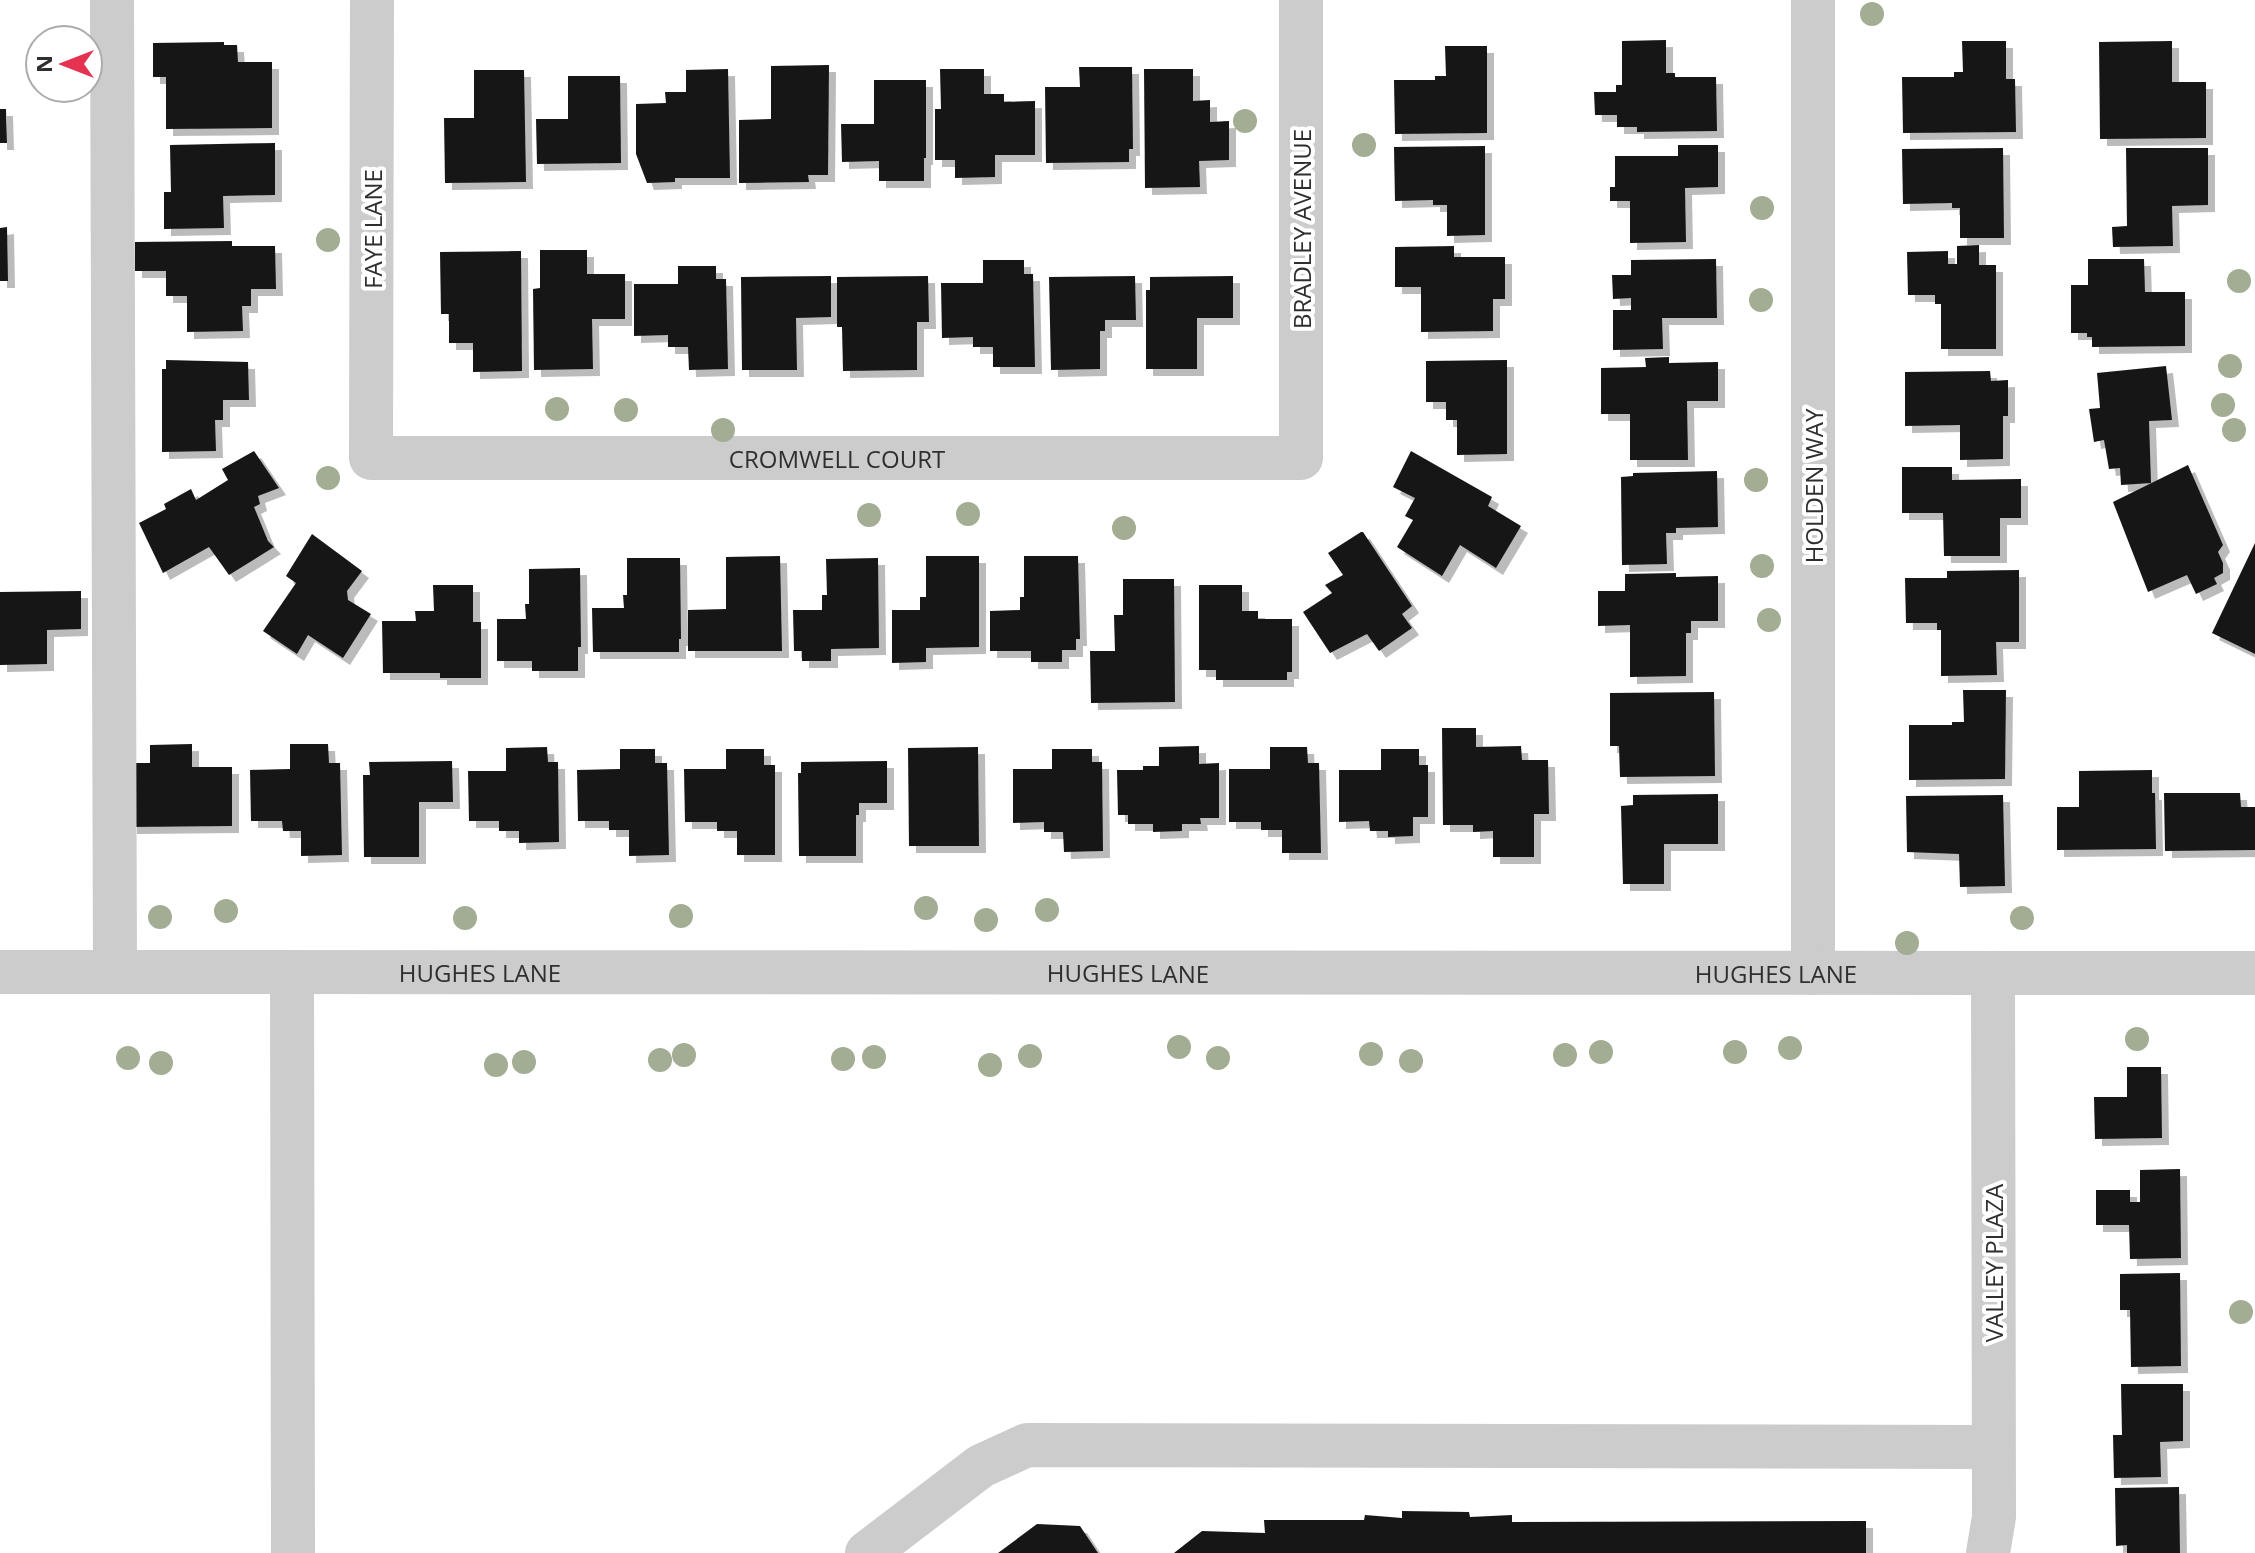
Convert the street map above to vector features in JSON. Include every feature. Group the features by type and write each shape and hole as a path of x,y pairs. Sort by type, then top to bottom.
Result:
{"street":[{"path":"112,0 115,972"},
{"name":"FAYE LANE","path":"371,458 372,0"},
{"name":"BRADLEY AVENUE","path":"1301,0 1301,458"},
{"name":"HOLDEN WAY","path":"1813,0 1813,973"},
{"name":"CROMWELL COURT","path":"371,458 1301,458"},
{"name":"HUGHES LANE","path":"0,972 2255,973"},
{"path":"292,972 293,1553"},
{"name":"VALLEY PLAZA","path":"1988,1553 1994,1517 1993,973"},
{"path":"867,1553 981,1466 1027,1445 1993,1447"}],"building":[{"path":"1666,40 1666,73 1675,73 1675,77 1716,77 1717,131 1637,132 1637,127 1617,127 1617,115 1595,115 1594,92 1616,92 1616,85 1622,85 1622,41"},
{"path":"1962,41 2006,41 2006,79 2015,79 2016,132 1903,133 1902,77 1954,77 1954,72 1963,72"},
{"path":"2172,41 2172,82 2206,82 2206,138 2100,139 2099,42"},
{"path":"224,42 224,45 237,45 238,62 272,62 272,128 166,129 166,77 153,77 153,43"},
{"path":"1445,46 1487,46 1487,133 1395,134 1394,80 1435,80 1435,76 1446,76"},
{"path":"829,65 828,175 808,175 809,182 739,183 739,120 771,119 771,66"},
{"path":"1079,67 1132,67 1133,149 1129,149 1129,162 1046,163 1045,87 1080,87"},
{"path":"728,69 730,178 675,178 675,182 647,183 636,154 636,104 666,103 665,92 686,92 686,70"},
{"path":"940,69 984,69 984,94 1004,94 1004,102 1035,101 1035,155 995,155 995,177 955,178 955,160 935,160 935,109 941,109"},
{"path":"1144,69 1193,69 1193,101 1210,100 1210,122 1229,121 1229,160 1199,161 1200,187 1145,188"},
{"path":"474,70 524,70 526,182 445,183 444,118 474,118"},
{"path":"568,76 620,76 621,163 537,164 536,119 568,119"},
{"path":"874,80 926,80 924,181 879,181 879,161 842,162 841,124 874,124"},
{"path":"0,109 6,109 7,143 0,143"},
{"path":"275,143 275,195 223,196 224,228 164,229 164,192 171,192 170,145"},
{"path":"1678,145 1718,145 1718,187 1685,188 1686,242 1630,243 1630,201 1610,201 1610,187 1615,187 1615,156 1678,156"},
{"path":"1485,146 1485,235 1447,236 1447,205 1433,205 1433,200 1395,201 1394,147"},
{"path":"2003,148 2004,238 1960,238 1960,208 1952,208 1952,203 1903,204 1902,149"},
{"path":"2126,148 2208,148 2208,205 2172,206 2173,246 2113,247 2112,227 2127,226"},
{"path":"7,227 8,281 0,281 0,228"},
{"path":"232,241 232,246 275,246 276,289 251,289 251,306 242,306 243,331 187,332 187,296 166,296 166,271 135,271 135,242"},
{"path":"1979,245 1979,265 1996,265 1996,349 1941,349 1941,304 1935,304 1935,295 1908,295 1907,252 1948,251 1948,264 1957,264 1957,246"},
{"path":"1454,246 1454,257 1505,257 1505,299 1493,299 1493,331 1421,332 1421,287 1395,287 1395,247"},
{"path":"540,250 587,250 587,274 625,274 625,319 592,319 593,369 534,370 533,289 540,288"},
{"path":"521,251 522,371 473,372 473,343 449,343 449,314 441,314 440,252"},
{"path":"1716,259 1717,318 1662,318 1663,349 1613,350 1613,310 1631,310 1631,298 1613,299 1612,275 1631,275 1631,260"},
{"path":"2088,259 2144,259 2145,292 2185,292 2185,346 2092,347 2092,337 2087,337 2087,333 2071,333 2071,285 2088,285"},
{"path":"983,260 1024,260 1024,274 1033,274 1035,367 993,367 993,347 973,347 973,337 942,338 941,283 983,283"},
{"path":"678,266 716,266 716,279 726,279 728,369 689,370 688,347 668,347 668,335 634,336 634,284 678,284"},
{"path":"831,276 831,317 796,318 797,370 742,370 741,277"},
{"path":"928,276 929,322 917,322 917,370 843,371 842,327 837,327 837,277"},
{"path":"1135,276 1136,320 1105,320 1105,331 1100,331 1100,369 1051,370 1049,277"},
{"path":"1233,276 1233,318 1197,318 1197,369 1146,369 1146,290 1150,290 1150,277"},
{"path":"1669,357 1669,363 1718,362 1718,401 1687,401 1688,460 1630,460 1630,414 1601,414 1601,368 1646,367 1645,358"},
{"path":"166,360 248,362 249,400 223,400 223,420 215,420 216,451 162,452 162,369 166,369"},
{"path":"1507,360 1507,454 1457,455 1457,420 1446,420 1446,402 1426,402 1426,361"},
{"path":"2166,366 2172,420 2149,421 2151,483 2121,485 2120,468 2109,469 2104,440 2094,442 2089,409 2100,408 2097,373"},
{"path":"1990,371 1991,381 2008,380 2008,416 2003,416 2003,459 1960,460 1960,425 1905,426 1905,372"},
{"path":"254,451 279,488 258,496 260,504 254,507 268,541 274,547 229,575 209,547 163,573 139,523 166,509 164,504 191,489 196,500 228,480 222,469"},
{"path":"1411,451 1492,497 1488,506 1521,526 1496,568 1460,545 1442,576 1397,547 1413,520 1405,516 1415,498 1393,487"},
{"path":"2188,465 2223,545 2218,552 2223,573 2214,578 2217,584 2196,594 2187,575 2148,592 2113,502"},
{"path":"1902,467 1952,467 1952,480 2021,479 2021,518 2000,518 2000,556 1944,556 1943,513 1902,513"},
{"path":"1717,471 1718,527 1676,528 1676,533 1666,533 1667,564 1622,565 1621,477 1633,476 1633,473"},
{"path":"1361,532 1412,606 1402,614 1412,628 1379,651 1367,634 1330,653 1303,612 1332,593 1325,585 1343,575 1328,553"},
{"path":"312,534 362,571 347,591 348,600 371,614 343,658 308,635 297,654 263,631 296,583 286,576"},
{"path":"2255,543 2255,654 2212,633"},
{"path":"780,556 782,651 688,651 688,610 726,609 726,557"},
{"path":"926,556 979,556 979,647 926,648 926,662 892,663 892,610 920,610 920,597 926,597"},
{"path":"1024,556 1078,556 1080,639 1076,639 1076,650 1062,650 1062,662 1031,662 1031,651 990,651 990,611 1020,610 1020,597 1024,597"},
{"path":"627,558 680,558 679,652 593,652 592,608 624,608"},
{"path":"878,558 879,648 831,649 831,661 802,661 802,651 794,651 793,610 822,610 822,595 827,595 826,559"},
{"path":"580,568 581,647 578,647 578,671 532,671 532,661 497,661 497,619 526,619 529,569"},
{"path":"2019,570 2019,642 1996,642 1997,675 1941,676 1941,630 1937,630 1937,623 1906,623 1905,578 1947,578 1947,571"},
{"path":"1676,573 1676,577 1718,576 1718,621 1691,621 1691,633 1686,633 1686,676 1630,677 1630,625 1598,626 1598,591 1625,591 1625,574"},
{"path":"1123,579 1174,579 1175,702 1091,703 1090,651 1115,651 1114,615 1123,615"},
{"path":"433,585 473,585 473,622 481,622 481,678 440,678 440,673 383,673 382,621 416,621 415,611 434,611"},
{"path":"1199,585 1242,585 1242,611 1258,611 1258,619 1292,619 1292,672 1287,672 1287,680 1216,680 1216,670 1199,670"},
{"path":"81,591 81,629 47,630 47,664 0,665 0,592"},
{"path":"1963,690 2006,690 2005,779 1909,780 1909,725 1964,722"},
{"path":"1714,692 1715,776 1620,777 1619,746 1610,746 1610,693"},
{"path":"1442,728 1476,728 1476,747 1521,746 1522,760 1548,760 1549,814 1534,814 1534,857 1493,857 1493,831 1473,832 1473,825 1443,825"},
{"path":"192,744 192,767 232,767 232,826 130,827 129,763 150,763 150,745"},
{"path":"290,744 328,744 329,763 340,763 342,855 301,856 301,831 283,831 282,821 251,821 250,770 290,769"},
{"path":"1199,746 1199,764 1219,763 1219,818 1200,818 1201,824 1182,824 1182,831 1153,832 1153,824 1128,824 1128,815 1118,815 1117,770 1143,770 1143,766 1159,766 1159,747"},
{"path":"547,747 548,762 558,762 559,842 519,843 519,831 499,831 499,821 469,821 468,771 506,771 506,748"},
{"path":"978,747 979,846 909,846 908,748"},
{"path":"1270,747 1307,747 1308,763 1319,763 1321,853 1282,853 1282,830 1261,830 1261,822 1229,822 1229,769 1270,769"},
{"path":"620,749 655,749 655,763 667,763 669,855 629,856 629,830 609,830 609,821 578,821 577,770 620,769"},
{"path":"726,749 764,749 764,765 775,765 775,855 737,855 737,831 717,831 717,822 685,822 684,769 726,769"},
{"path":"1052,749 1092,749 1092,762 1102,762 1103,851 1064,852 1063,832 1044,832 1044,822 1013,823 1013,769 1052,769"},
{"path":"1381,749 1419,749 1419,765 1428,765 1428,817 1413,817 1413,836 1388,837 1388,831 1370,831 1369,821 1339,822 1339,770 1381,770"},
{"path":"452,761 453,802 419,802 419,857 364,857 363,775 370,775 369,762"},
{"path":"887,761 887,803 859,803 856,856 799,856 798,773 801,773 801,762"},
{"path":"2152,770 2156,849 2057,850 2057,807 2079,807 2079,771"},
{"path":"2164,793 2240,793 2241,807 2255,807 2255,850 2165,851"},
{"path":"1718,794 1718,844 1664,844 1664,884 1623,884 1621,806 1633,805 1633,795"},
{"path":"2003,795 2005,886 1960,887 1959,854 1907,852 1906,796"},
{"path":"2127,1067 2161,1067 2162,1138 2095,1139 2094,1097 2127,1097"},
{"path":"2180,1169 2181,1258 2130,1259 2129,1225 2096,1225 2096,1190 2130,1190 2130,1202 2140,1202 2140,1170"},
{"path":"2180,1273 2181,1366 2131,1367 2130,1310 2120,1310 2120,1274"},
{"path":"2121,1384 2183,1384 2183,1441 2160,1442 2161,1477 2114,1478 2113,1435 2122,1435"},
{"path":"2179,1487 2180,1553 2127,1553 2127,1545 2116,1546 2115,1488"},
{"path":"1402,1511 1469,1512 1470,1517 1512,1515 1512,1522 1866,1521 1866,1553 1174,1553 1202,1531 1265,1533 1264,1520 1364,1520 1365,1515 1402,1518"},
{"path":"1037,1524 1080,1526 1098,1553 998,1553"}]}
